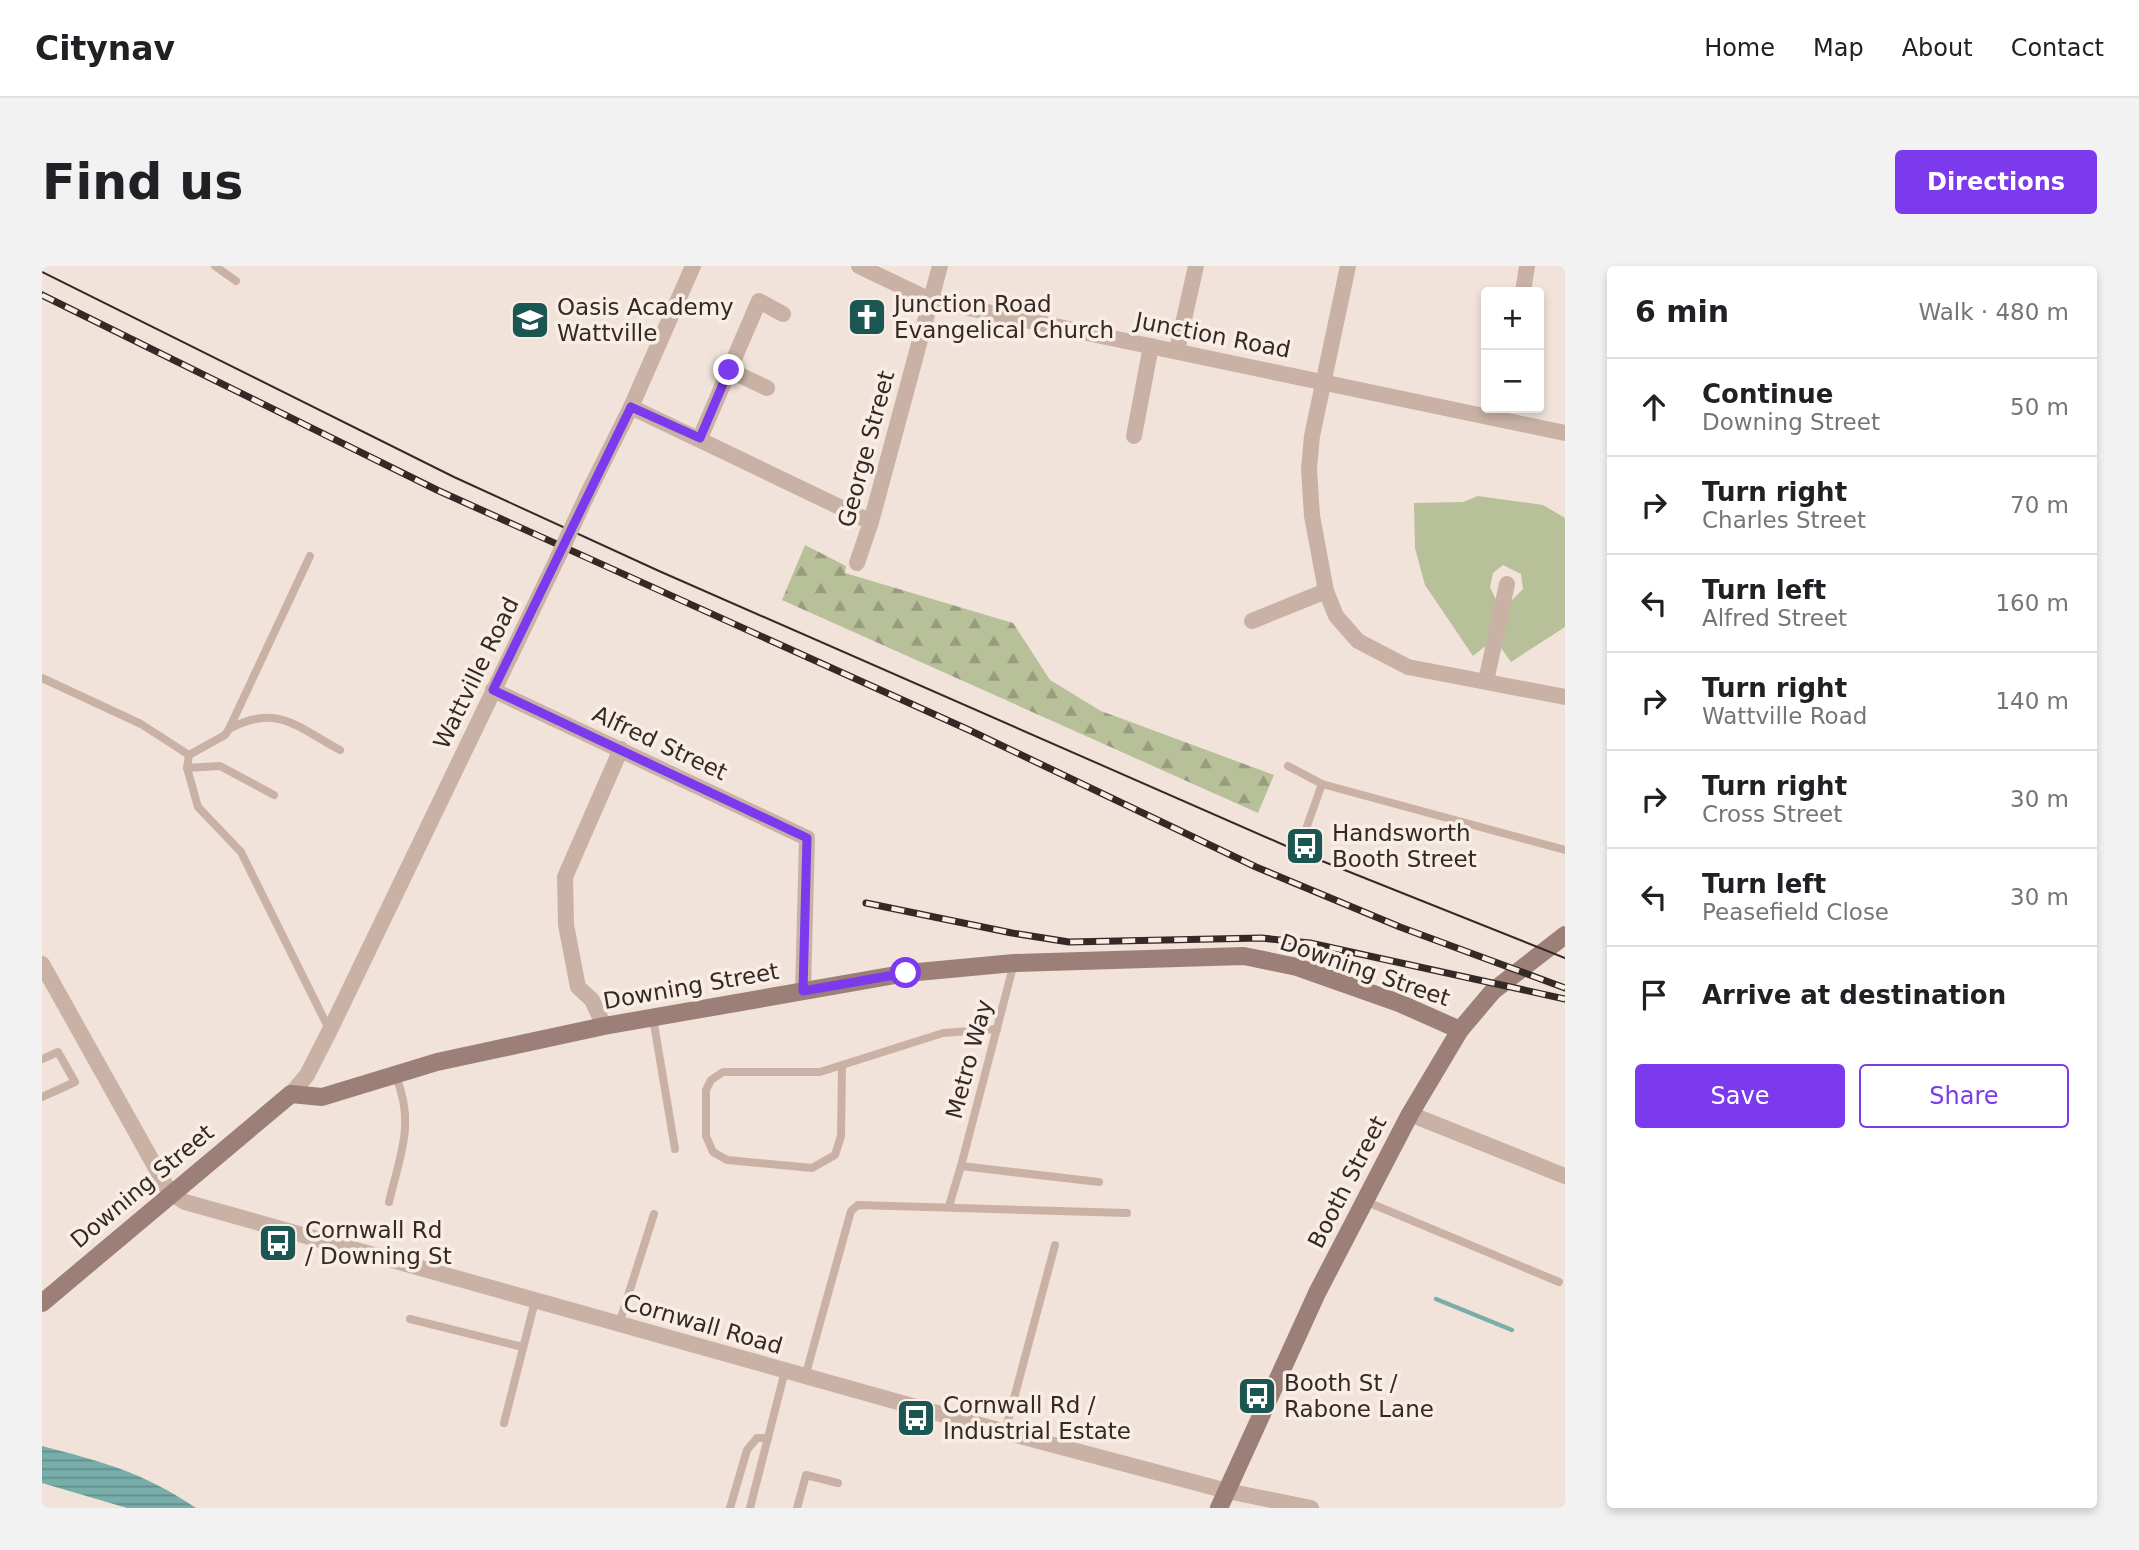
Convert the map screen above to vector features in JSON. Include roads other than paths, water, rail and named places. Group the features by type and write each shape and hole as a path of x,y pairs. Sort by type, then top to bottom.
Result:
{"street":[{"name":"Wattville Road","path":"291,1094 307,1075 330,1030 631,407 693,266"},
{"name":"Junction Road","path":"859,266 930,300 1324,381 1506,415 1565,433"},
{"name":"George Street","path":"857,563 872,522 940,266"},
{"path":"1177,351 1196,266"},
{"path":"1348,266 1312,436 1309,469 1312,516 1326,591 1336,616 1358,641 1408,667 1565,697"},
{"path":"1524,287 1527,266"},
{"path":"700,438 759,301 783,314"},
{"path":"1134,436 1150,346"},
{"path":"729,370 767,388"},
{"path":"631,407 872,522"},
{"path":"1486,681 1507,583"},
{"path":"1252,621 1326,591"},
{"name":"Alfred Street","path":"493,690 807,838 803,991"},
{"path":"604,1026 592,1000 578,987 566,925 565,877 621,750"},
{"name":"Booth Street","path":"1219,1508 1317,1293 1410,1114 1460,1030 1493,991 1565,935"},
{"name":"Downing Street","path":"44,1295 291,1094 322,1097 437,1062 604,1026 906,973 1014,962 1107,965 1202,955 1255,958 1297,967 1386,999 1460,1030"},
{"path":"42,964 170,1193"},
{"path":"1410,1114 1565,1176"},
{"name":"Cornwall Road","path":"170,1193 185,1202 1004,1432 1227,1491 1311,1508"}],"lane":[{"path":"215,266 236,281"},
{"path":"189,755 225,735 229,729 310,556"},
{"path":"42,678 141,724 189,755"},
{"path":"229,729 245,720 272,716 340,750"},
{"path":"189,755 187,768 198,807 241,852 330,1030"},
{"path":"187,768 220,766 274,795"},
{"path":"1288,766 1322,783 1565,850"},
{"path":"1302,840 1322,783"},
{"name":"Metro Way","path":"949,1206 1014,962"},
{"path":"653,1018 675,1149"},
{"path":"842,1065 841,1136 835,1155 812,1168 727,1160 713,1152 706,1136 706,1090 711,1080 723,1072 820,1072 842,1065 943,1033 996,1029"},
{"path":"42,1059 58,1052 75,1082 42,1097"},
{"path":"388,1202 407,1124 404,1096 395,1075"},
{"path":"961,1166 1099,1182"},
{"path":"1365,1201 1559,1282"},
{"path":"805,1377 850,1211 858,1205 1127,1213"},
{"path":"619,1324 654,1214"},
{"path":"1004,1432 1055,1245"},
{"path":"503,1423 536,1301"},
{"path":"410,1319 523,1347"},
{"path":"750,1508 785,1371"},
{"path":"730,1508 747,1450 757,1438 768,1438"},
{"path":"800,1507 806,1475 838,1483"}],"water":[{"path":"42,1446 84,1457 140,1477 196,1508 127,1508 42,1483"}],"waterway":[{"path":"1436,1299 1512,1330"}],"tram line":[{"path":"42,272 454,477 659,571 1302,853 1565,958"}],"railway":[{"path":"42,295 437,490 969,730 1256,867 1400,927 1565,988"},
{"path":"866,903 1069,942 1261,938 1310,943 1565,999"}],"place":[{"name":"Junction Road Evangelical Church","path":"867,317"},
{"name":"Oasis Academy Wattville","path":"530,320"},
{"name":"Handsworth Booth Street","path":"1305,846"},
{"name":"Cornwall Rd / Downing St","path":"278,1243"},
{"name":"Booth St / Rabone Lane","path":"1257,1396"},
{"name":"Cornwall Rd / Industrial Estate","path":"916,1418"}]}
